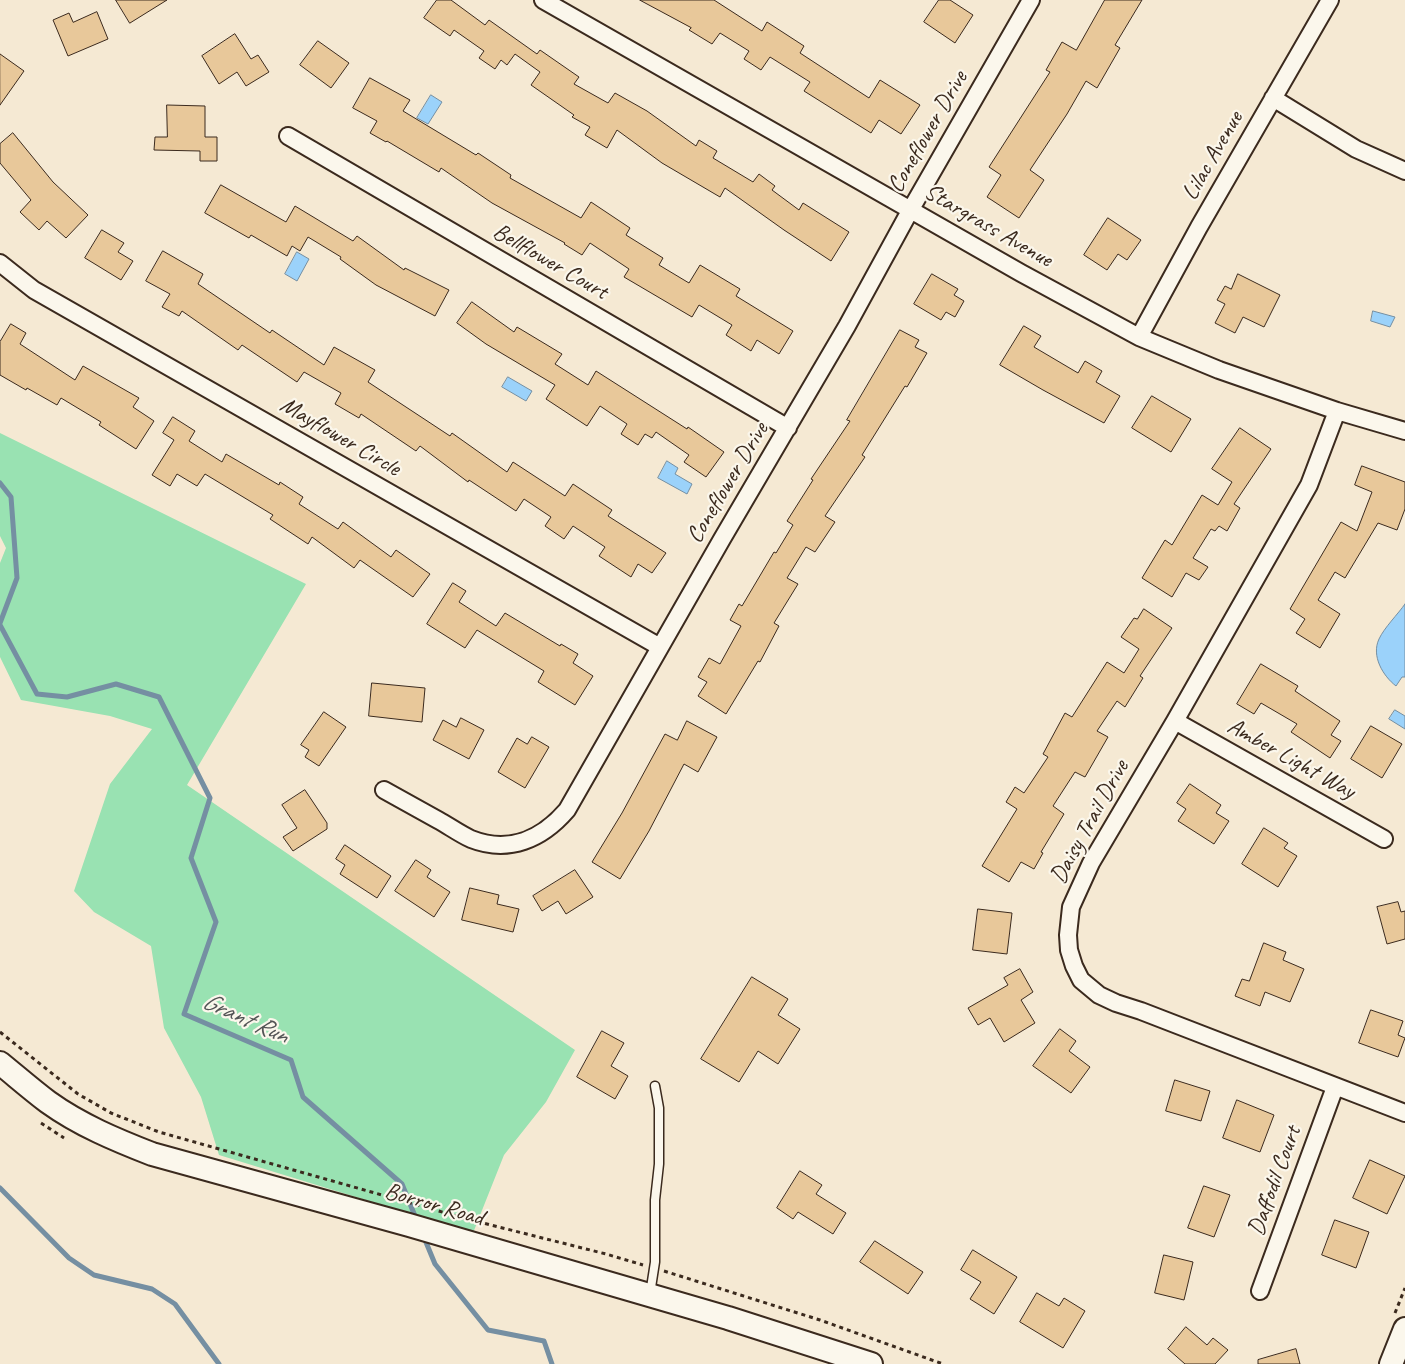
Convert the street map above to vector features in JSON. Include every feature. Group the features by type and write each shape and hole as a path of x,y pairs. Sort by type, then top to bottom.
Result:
{"street":[{"name":"Stargrass Avenue","path":"543,0 1021,273 1139,337 1219,370 1336,411 1405,431"},
{"name":"Coneflower Drive","path":"384,790 471,838 488,844 523,842 555,824 567,810 847,326 911,209 1031,0"},
{"name":"Lilac Avenue","path":"1139,337 1199,227 1330,0"},
{"path":"1273,98 1356,149 1405,171"},
{"name":"Bellflower Court","path":"288,136 788,428"},
{"name":"Mayflower Circle","path":"0,263 34,290 660,647"},
{"name":"Daisy Trail Drive","path":"1336,411 1309,485 1175,721 1091,863 1071,907 1068,935 1069,950 1074,966 1082,980 1099,995 1405,1113"},
{"name":"Amber Light Way","path":"1175,721 1384,839"},
{"name":"Borror Road","path":"0,1063 49,1102 78,1121 116,1141 167,1159 409,1225 728,1318 871,1364"},
{"name":"Daffodil Court","path":"1260,1290 1335,1087"},
{"path":"1391,1364 1405,1328"}],"lane":[{"path":"650,1296 654,1268 659,1108 655,1086"}],"path":[{"path":"0,1032 78,1094 111,1113 159,1132 449,1214 654,1268 820,1320 943,1364"}],"green space":[{"path":"0,433 306,584 187,785 575,1050 546,1102 504,1155 473,1233 219,1155 201,1097 164,1028 151,946 94,912 74,891 110,784 152,729 110,716 21,700 0,657 0,563 6,548 0,536"}],"water":[{"path":"431,95 442,102 428,124 417,118"},
{"path":"297,252 309,259 297,281 285,274"},
{"path":"1373,311 1395,317 1390,327 1371,321"},
{"path":"508,377 532,391 526,401 502,387"},
{"path":"667,461 678,468 675,474 692,484 687,494 658,478"},
{"path":"1405,604 1405,677 1402,677 1396,686 1383,671 1376,652 1379,639 1384,630"},
{"path":"1395,710 1405,716 1405,729 1389,719"}],"building":[{"path":"116,0 167,0 130,23"},
{"path":"437,0 451,0 485,25 489,20 537,54 540,50 579,77 574,84 608,103 615,93 647,111 696,146 699,140 717,151 713,158 753,182 759,174 775,186 772,190 799,210 803,203 849,232 831,261 725,188 720,197 662,163 617,130 607,148 585,135 590,127 572,117 574,115 531,85 540,72 515,54 507,65 501,60 495,69 479,58 484,51 454,30 450,36 424,18"},
{"path":"640,0 714,0 762,31 767,22 804,46 800,53 869,98 880,80 920,105 901,134 879,120 871,133 804,91 810,82 770,57 761,70 744,59 749,51 720,33 712,44 689,30 691,28"},
{"path":"939,0 950,0 973,15 955,43 924,22"},
{"path":"1105,0 1142,0 1115,45 1120,48 1097,88 1086,81 1030,170 1044,180 1019,218 987,197 1001,175 989,167 1050,72 1046,70 1062,42 1076,50"},
{"path":"97,12 108,39 68,56 53,20 69,13 73,22"},
{"path":"235,34 251,59 258,55 269,72 246,86 237,72 219,84 202,56"},
{"path":"318,41 349,63 331,88 300,65"},
{"path":"0,54 24,71 0,105"},
{"path":"370,78 410,100 403,111 476,155 478,153 511,175 510,178 581,218 591,202 630,228 626,235 663,258 659,265 689,283 700,265 740,289 736,296 793,331 779,354 757,340 751,351 726,335 732,325 699,305 692,317 624,277 629,269 590,243 582,255 565,243 492,203 441,168 439,172 370,133 377,121 353,108"},
{"path":"167,105 205,106 205,137 217,137 217,161 200,161 200,151 154,150 155,137 167,137"},
{"path":"13,133 53,182 88,215 66,238 47,221 39,230 20,212 31,200 0,163 0,144"},
{"path":"221,185 286,222 295,206 353,241 357,236 404,270 405,268 449,290 435,316 376,285 340,259 341,257 308,237 300,251 292,246 287,256 251,235 249,238 205,213"},
{"path":"1108,218 1141,240 1127,260 1118,254 1107,270 1084,255"},
{"path":"102,230 124,243 118,252 133,261 121,280 85,258"},
{"path":"163,251 203,274 198,284 270,333 272,330 324,365 334,347 375,370 368,382 450,436 452,433 507,472 513,462 565,496 573,484 612,510 608,516 666,553 652,573 638,564 631,577 599,556 605,547 573,526 564,539 545,526 551,517 524,499 516,511 469,480 468,482 420,446 416,451 361,414 359,418 335,404 341,393 304,372 297,382 242,345 238,350 182,311 179,316 162,307 170,294 146,281"},
{"path":"932,274 958,289 954,295 964,301 955,317 946,312 941,320 914,304"},
{"path":"1238,274 1280,295 1264,327 1243,317 1235,333 1215,323 1225,304 1217,300 1225,286 1231,289"},
{"path":"472,302 514,332 517,327 562,354 555,364 588,385 596,371 687,429 688,427 724,452 706,477 684,462 689,455 656,432 652,438 645,434 638,445 621,434 627,424 600,406 587,426 546,399 555,385 486,344 457,323"},
{"path":"11,324 26,333 20,344 75,380 83,366 139,398 133,407 154,421 136,449 99,425 101,422 61,398 57,405 0,375 0,342"},
{"path":"1024,326 1041,336 1034,347 1078,373 1085,361 1102,371 1096,382 1120,396 1104,423 1000,365"},
{"path":"900,330 919,340 915,347 927,353 862,455 865,457 825,516 835,522 815,552 806,547 787,578 798,584 774,623 779,626 760,662 758,661 726,714 698,696 707,682 698,677 709,658 720,664 741,626 730,620 739,604 742,606 774,552 776,553 793,525 787,521 813,480 811,479 850,421 847,420"},
{"path":"1152,396 1191,419 1171,452 1132,428"},
{"path":"173,417 195,431 189,441 222,462 226,454 279,485 280,482 303,497 299,504 338,529 343,522 391,557 396,550 430,574 413,597 360,560 354,568 312,537 308,544 270,519 273,515 205,474 197,486 177,474 170,486 152,475 174,440 163,433"},
{"path":"1240,428 1271,449 1234,504 1240,508 1227,531 1219,526 1215,531 1211,529 1193,558 1208,567 1199,580 1186,573 1172,597 1142,578 1165,540 1172,545 1202,495 1218,505 1232,482 1212,469"},
{"path":"1362,466 1405,482 1405,509 1397,530 1378,523 1345,578 1335,572 1318,600 1340,614 1320,648 1296,633 1305,619 1290,609 1341,522 1357,531 1372,492 1355,485"},
{"path":"453,583 466,591 459,602 496,626 505,613 560,646 561,644 578,654 573,663 593,676 575,705 538,682 544,671 477,630 465,648 427,624"},
{"path":"1144,609 1172,628 1140,676 1143,678 1125,707 1117,701 1097,731 1108,737 1085,777 1075,772 1053,806 1064,814 1041,852 1043,853 1034,869 1021,862 1009,882 982,866 1017,809 1006,802 1015,787 1024,793 1048,757 1043,754 1065,713 1072,717 1107,662 1124,673 1139,649 1121,637 1134,618 1137,619"},
{"path":"1261,664 1298,686 1295,691 1340,721 1331,735 1341,741 1330,758 1291,732 1297,724 1261,703 1254,714 1237,704"},
{"path":"372,683 425,688 422,722 369,716"},
{"path":"324,712 346,727 319,766 305,757 309,750 301,745"},
{"path":"461,718 484,730 469,759 433,740 443,720 456,727"},
{"path":"687,721 717,737 698,772 684,764 649,831 620,879 592,862 622,813 665,734 677,740"},
{"path":"1371,726 1402,744 1382,778 1351,759"},
{"path":"532,737 549,747 525,788 498,772 517,738 527,744"},
{"path":"1190,784 1221,805 1216,813 1229,821 1214,844 1178,821 1186,809 1177,803"},
{"path":"305,790 327,823 327,829 293,851 283,837 297,828 282,805"},
{"path":"1264,828 1288,843 1284,848 1297,856 1278,887 1242,864"},
{"path":"345,845 391,876 377,898 340,874 345,865 336,859"},
{"path":"416,860 431,870 427,877 450,892 434,917 395,891"},
{"path":"575,870 593,897 566,914 558,901 542,911 533,896"},
{"path":"470,888 499,895 497,904 519,909 513,932 462,920"},
{"path":"1398,902 1401,912 1405,911 1405,939 1387,944 1377,907"},
{"path":"978,909 1012,913 1007,954 973,950"},
{"path":"1264,943 1286,952 1283,960 1304,969 1290,1002 1265,992 1260,1006 1235,996 1242,979 1249,981"},
{"path":"1020,969 1033,992 1021,1000 1035,1023 1004,1042 990,1018 978,1025 968,1008 1008,985 1004,978"},
{"path":"752,977 788,999 778,1015 800,1029 778,1064 758,1051 739,1082 701,1059"},
{"path":"1371,1010 1403,1021 1398,1035 1405,1038 1398,1057 1359,1043"},
{"path":"1060,1029 1076,1041 1069,1051 1090,1067 1071,1093 1033,1066"},
{"path":"602,1031 624,1043 611,1066 628,1076 615,1099 577,1077"},
{"path":"1175,1080 1210,1091 1201,1121 1166,1111"},
{"path":"1237,1100 1274,1115 1260,1152 1223,1138"},
{"path":"1370,1160 1405,1176 1387,1214 1353,1198"},
{"path":"800,1171 822,1185 816,1194 846,1213 833,1234 798,1212 793,1219 777,1208"},
{"path":"1204,1186 1230,1195 1214,1237 1188,1228"},
{"path":"1335,1220 1369,1232 1356,1268 1322,1255"},
{"path":"875,1241 923,1272 908,1294 860,1262"},
{"path":"973,1250 1017,1277 994,1314 970,1299 981,1282 961,1270"},
{"path":"1164,1255 1193,1262 1184,1300 1155,1293"},
{"path":"1037,1293 1059,1306 1064,1298 1085,1311 1063,1348 1020,1322"},
{"path":"1186,1327 1207,1345 1213,1338 1228,1350 1215,1364 1185,1364 1168,1349"},
{"path":"1296,1349 1300,1364 1258,1364 1258,1360"}],"waterway":[{"name":"Grant Run","path":"0,483 11,497 17,578 0,623"},
{"name":"Grant Run","path":"0,625 37,694 67,697 116,684 159,697 210,798 191,858 216,922 184,1014 291,1060 303,1097 402,1184 417,1221"},
{"path":"0,1188 69,1258 94,1275 152,1289 175,1304 219,1364"},
{"name":"Grant Run","path":"423,1235 435,1264 488,1330 544,1341 552,1364"}]}
